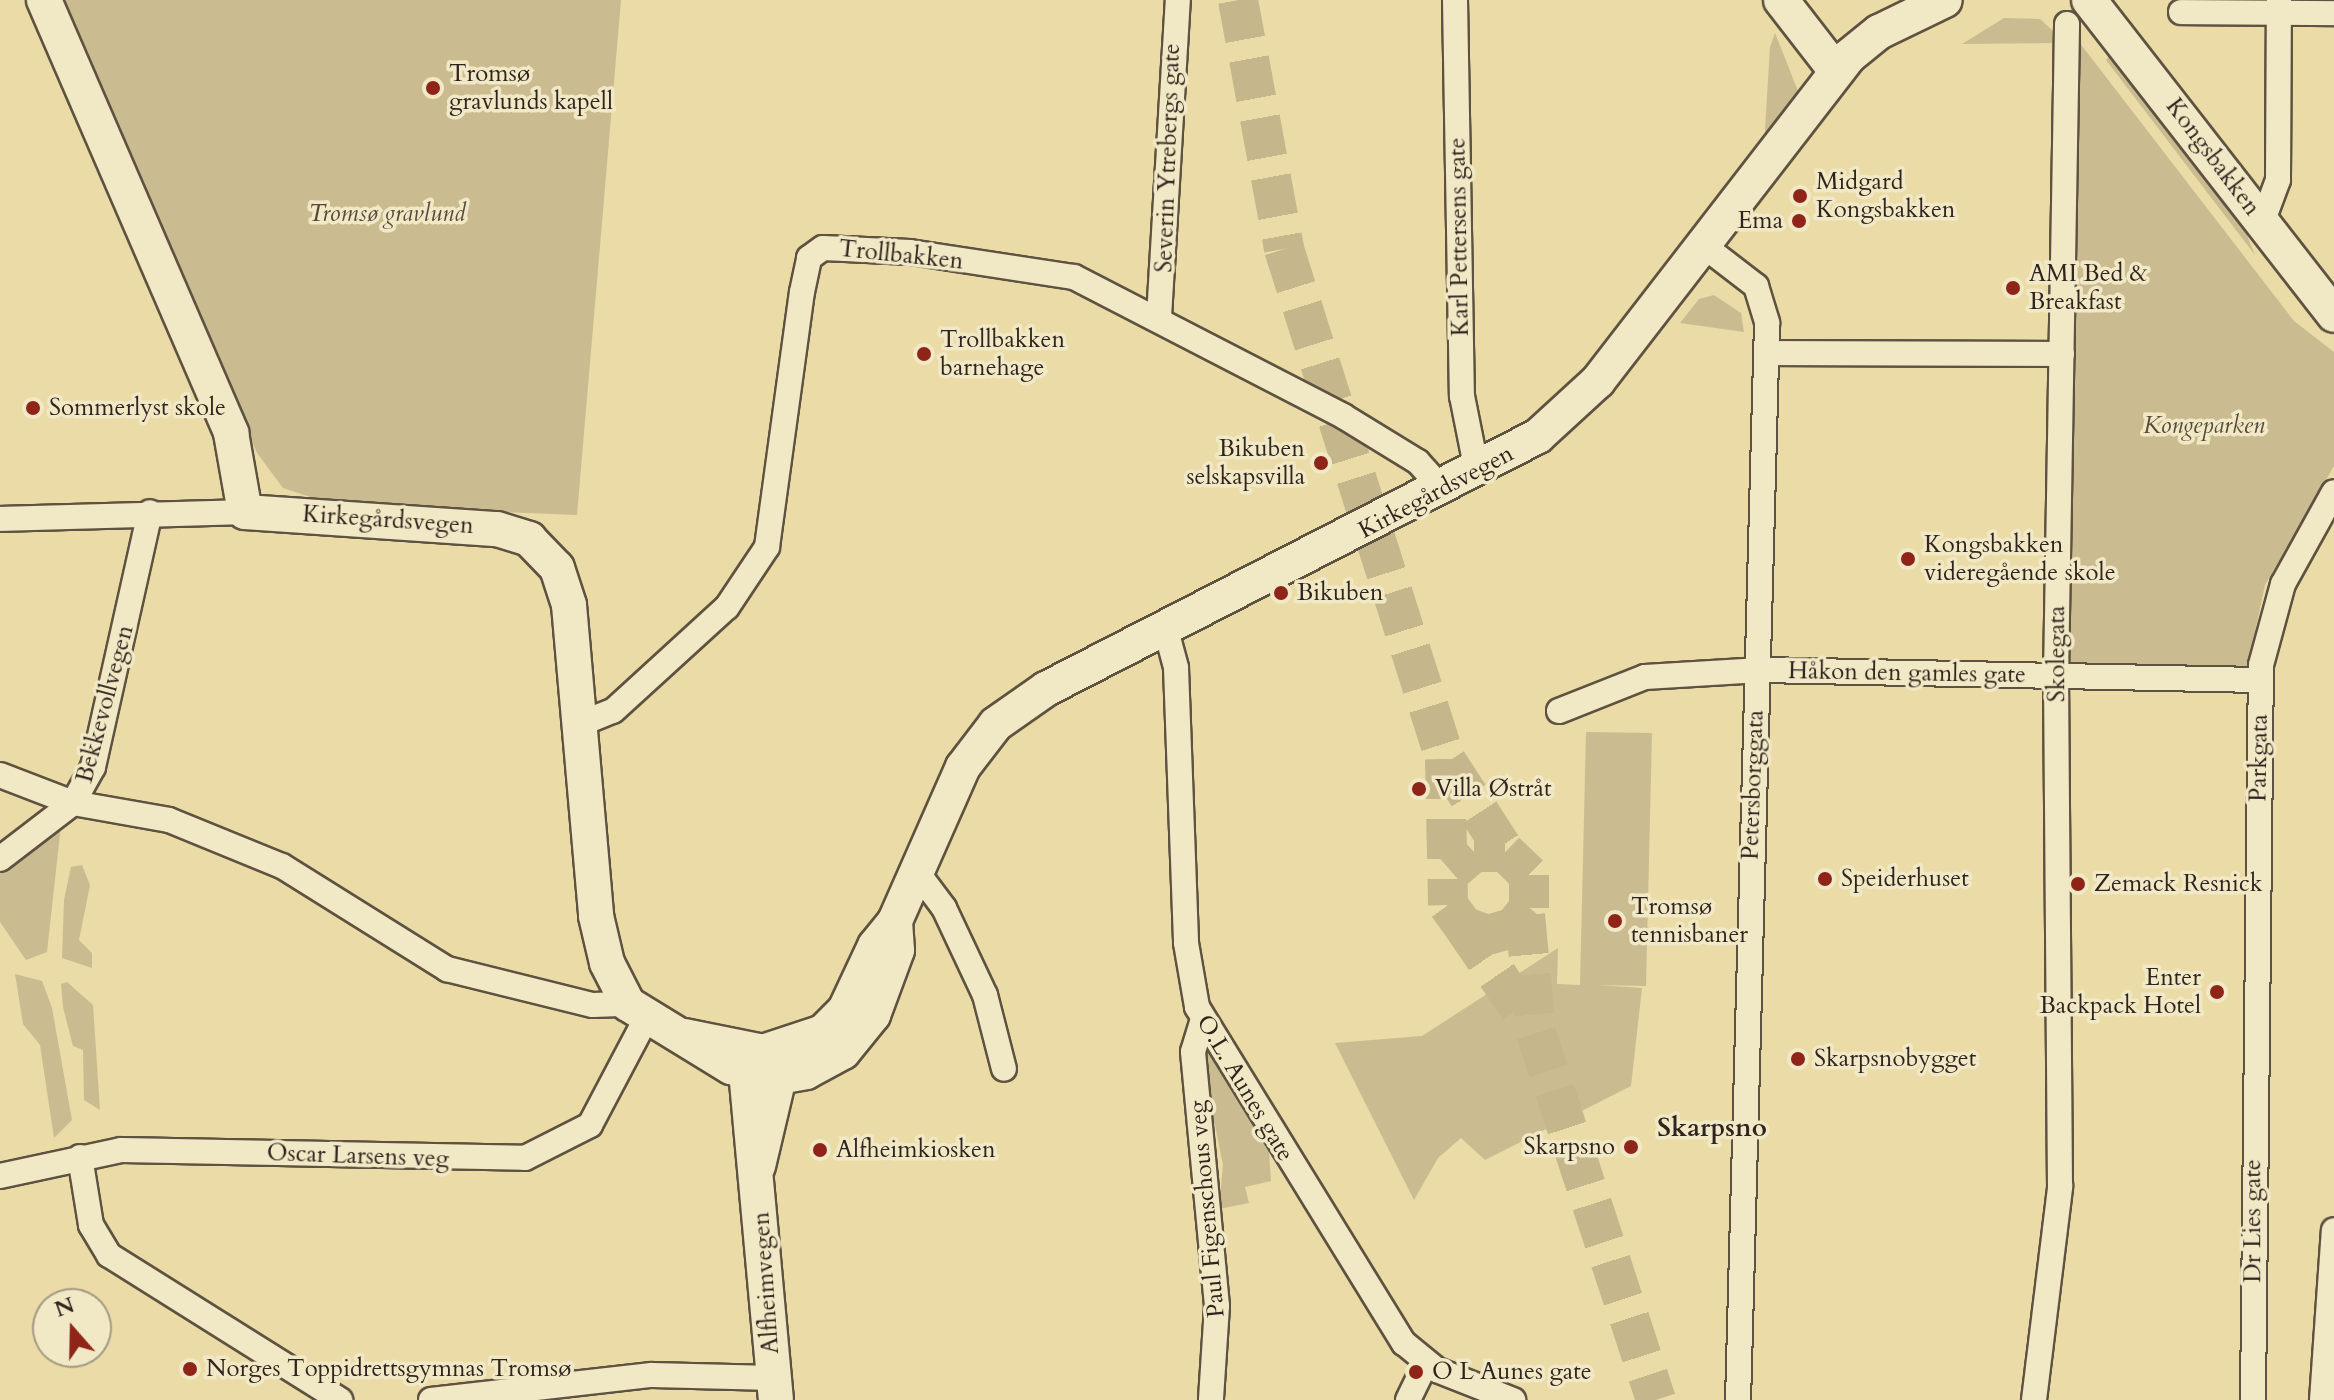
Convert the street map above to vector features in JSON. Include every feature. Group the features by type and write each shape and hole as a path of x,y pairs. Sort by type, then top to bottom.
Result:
{"street":[{"path":"0,519 150,512 245,512 231,433 44,0"},
{"name":"Severin Ytrebergs gate","path":"1159,317 1178,0"},
{"name":"Karl Pettersens gate","path":"1455,0 1462,396 1477,471"},
{"path":"1781,0 1836,71"},
{"name":"Kirkegårdsvegen","path":"245,512 471,524 529,539 564,583 580,724 596,916 607,963 637,1011 684,1036 763,1067 832,1024 895,921 963,767 996,724 1035,695 1443,490 1477,471 1582,399 1704,246 1836,71 1879,32 1945,0"},
{"path":"2262,223 2278,180 2279,6"},
{"path":"2181,12 2279,6 2334,13"},
{"name":"Kongsbakken","path":"2078,12 2262,223 2334,315"},
{"name":"Skolegata","path":"2034,1400 2060,1187 2056,676 2062,354 2078,12"},
{"name":"Petersborggata","path":"1704,246 1761,294 1767,353 1761,670 1754,707 1738,1400"},
{"name":"Trollbakken","path":"580,724 613,711 727,607 767,547 802,292 816,252 875,249 1048,270 1159,317 1410,457 1443,490"},
{"path":"1767,353 2062,354"},
{"name":"Parkgata","path":"2252,1042 2261,680 2266,630 2283,584 2334,492"},
{"name":"Bekkevollvegen","path":"0,859 73,803 93,767 150,512"},
{"name":"O.L. Aunes gate","path":"1166,630 1176,668 1189,980 1203,1019 1404,1343 1426,1363"},
{"name":"Håkon den gamles gate","path":"1559,711 1645,677 1761,670 2261,680"},
{"path":"0,775 73,803 144,813 213,836 315,882 387,936 462,973 597,1006 637,1011"},
{"path":"917,872 944,908 985,995 1004,1069"},
{"name":"Oscar Larsens veg","path":"0,1176 121,1150 525,1158 590,1125 637,1011"},
{"name":"Paul Figenschous veg","path":"1203,1019 1193,1052 1219,1329 1211,1400"},
{"name":"Dr Lies gate","path":"2252,1042 2253,1400"},
{"name":"Alfheimvegen","path":"763,1067 758,1166 775,1389"},
{"path":"80,1157 91,1225 109,1255 340,1400"},
{"path":"2322,1400 2334,1230"},
{"path":"1408,1400 1426,1363 1513,1400"},
{"path":"431,1400 652,1375 775,1389"}],"green space":[{"name":"Tromsø gravlund","path":"63,0 621,0 577,515 335,505 283,488 257,453"},
{"path":"2004,18 2040,19 2053,31 2054,43 1962,44"},
{"path":"1775,33 1798,91 1764,146 1770,47"},
{"name":"Kongeparken","path":"2079,42 2294,321 2334,352 2334,466 2265,585 2247,669 2073,669 2069,661"},
{"path":"2111,54 2246,233 2255,255 2106,60"},
{"path":"1714,295 1741,313 1744,332 1680,323 1699,299"},
{"path":"1586,732 1652,733 1646,986 1598,985 1642,988 1631,1086 1485,1160 1461,1138 1438,1158 1414,1200 1335,1043 1422,1036 1558,948 1557,984 1580,985"},
{"path":"61,825 47,952 26,960 0,922 0,872"},
{"path":"82,865 90,885 79,940 92,953 92,968 62,958 64,900 71,867"},
{"path":"15,974 42,981 52,1008 72,1120 54,1138 40,1045 23,1024"},
{"path":"67,982 93,1005 100,1110 84,1100 83,1050 73,1046 63,1007 61,984"},
{"path":"1206,1043 1269,1152 1271,1181 1245,1187 1249,1203 1219,1209 1223,1165 1215,1125 1206,1117"}],"tunnel":[{"path":"1238,0 1284,249 1445,759 1448,905 1463,926 1488,935 1513,928 1529,908 1529,875 1505,852 1474,852 1451,872"},
{"path":"1447,762 1505,852"},
{"path":"1525,915 1536,1033 1656,1400"},
{"path":"1463,926 1530,1023"}],"place":[{"name":"Tromsø gravlunds kapell","path":"433,88"},
{"name":"Midgard Kongsbakken","path":"1800,196"},
{"name":"Ema","path":"1799,221"},
{"name":"AMI Bed & Breakfast","path":"2013,288"},
{"name":"Trollbakken barnehage","path":"924,354"},
{"name":"Sommerlyst skole","path":"33,408"},
{"name":"Bikuben selskapsvilla","path":"1321,463"},
{"name":"Kongsbakken videregående skole","path":"1908,559"},
{"name":"Bikuben","path":"1281,593"},
{"name":"Villa Østråt","path":"1419,789"},
{"name":"Speiderhuset","path":"1825,879"},
{"name":"Zemack Resnick","path":"2078,884"},
{"name":"Tromsø tennisbaner","path":"1615,921"},
{"name":"Enter Backpack Hotel","path":"2217,992"},
{"name":"Skarpsnobygget","path":"1798,1059"},
{"name":"Skarpsno","path":"1631,1147"},
{"name":"Alfheimkiosken","path":"820,1150"},
{"name":"Norges Toppidrettsgymnas Tromsø","path":"190,1369"},
{"name":"O L Aunes gate","path":"1416,1372"}],"district":[{"name":"Skarpsno","path":"1712,1128"}]}
